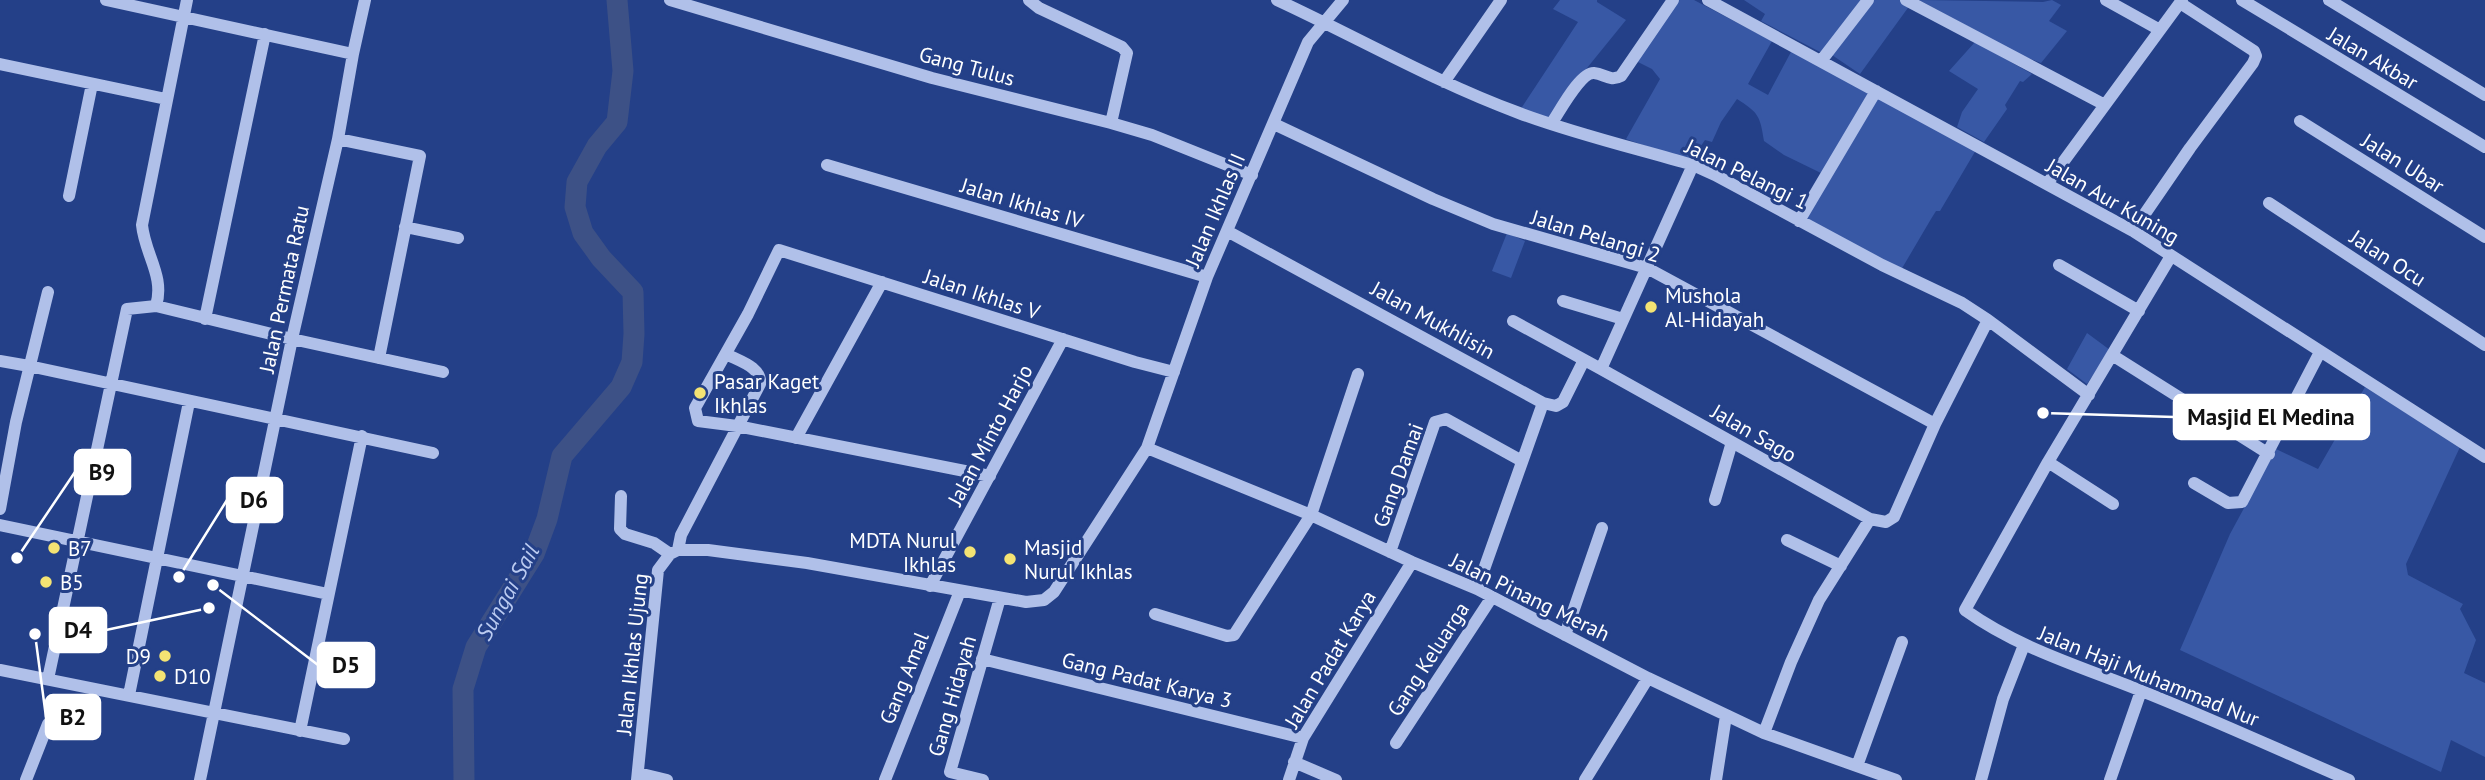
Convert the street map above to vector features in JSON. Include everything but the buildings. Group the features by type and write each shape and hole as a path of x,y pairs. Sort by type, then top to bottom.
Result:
{"street":[{"path":"106,0 352,54"},
{"path":"156,306 160,287 144,241 142,225 187,0"},
{"name":"Jalan Permata Ratu","path":"201,780 292,339 338,139 352,54 365,0"},
{"name":"Gang Tulus","path":"670,0 932,78 1152,135 1252,175"},
{"path":"1029,0 1039,8 1122,47 1127,53 1111,123"},
{"name":"Jalan Pelangi 1","path":"1277,0 1444,82 1551,124 1693,165 1882,265 1962,303 2089,395"},
{"name":"Jalan Ikhlas II","path":"1147,448 1207,277 1308,43 1343,0"},
{"path":"1444,82 1501,0"},
{"path":"1551,124 1585,76 1595,73 1612,79 1621,76 1673,0"},
{"name":"Jalan Aur Kuning","path":"1708,0 2133,231 2485,457"},
{"path":"1821,61 1868,0"},
{"path":"1906,0 2105,105"},
{"path":"2106,0 2160,30"},
{"name":"Jalan Akbar","path":"2242,0 2485,147"},
{"path":"2329,0 2485,94"},
{"path":"2047,184 2181,2 2254,51 2256,56 2133,231"},
{"path":"205,319 265,34"},
{"path":"0,64 166,99"},
{"path":"69,196 92,84"},
{"path":"1799,221 1876,91"},
{"name":"Jalan Ubar","path":"2300,121 2485,237"},
{"name":"Jalan Pelangi 2","path":"1274,124 1433,199 1493,224 1647,268 1935,424"},
{"path":"338,139 420,156 379,358"},
{"name":"Jalan Ikhlas IV","path":"827,165 1207,277"},
{"path":"1513,321 1601,369 1693,165"},
{"name":"Jalan Ocu","path":"2269,203 2485,345"},
{"path":"405,227 458,237"},
{"name":"Jalan Mukhlisin","path":"1227,231 1543,403"},
{"name":"Jalan Ikhlas V","path":"726,354 779,250 1174,372"},
{"path":"2024,645 1993,630 1965,610 2048,462 2171,256"},
{"path":"2059,265 2139,311"},
{"path":"796,438 882,282"},
{"path":"0,509 29,366 48,292"},
{"path":"1563,301 1623,319"},
{"path":"48,679 127,309 156,306 443,372"},
{"path":"1764,733 1791,662 1819,600 1870,519 1886,522 1894,517 1935,424 1988,320"},
{"name":"Jalan Minto Harjo","path":"930,586 1063,339"},
{"path":"2194,483 2228,503 2242,502 2320,352"},
{"path":"726,354 695,408 698,421 737,426 990,476"},
{"name":"Jalan Ikhlas Ujung","path":"638,777 658,570 674,552 760,384 761,378 757,371 726,354"},
{"path":"2112,355 2269,454"},
{"path":"1477,589 1543,403 1556,406 1563,402 1584,360"},
{"path":"0,361 433,453"},
{"name":"Jalan Sago","path":"1601,369 1870,519"},
{"path":"1155,614 1227,636 1234,635 1311,515 1358,374"},
{"path":"129,695 189,402"},
{"name":"Gang Damai","path":"1390,552 1435,422 1446,419 1522,461"},
{"path":"300,730 362,436"},
{"path":"1715,500 1732,442"},
{"path":"621,496 620,529 625,534 674,552 708,550 807,563 1000,598 1036,601 1044,600 1054,592 1147,448"},
{"name":"Jalan Pinang Merah","path":"1147,448 1311,515 1477,589 1648,678 1764,733 1859,771 1896,780"},
{"path":"2048,462 2113,504"},
{"path":"0,525 328,594"},
{"path":"1565,635 1602,528"},
{"path":"1787,540 1842,566"},
{"name":"Jalan Padat Karya","path":"1289,780 1303,738 1412,562"},
{"name":"Gang Amal","path":"885,780 960,591"},
{"name":"Gang Keluarga","path":"1396,743 1492,597"},
{"name":"Gang Hidayah","path":"983,780 950,772 1000,598"},
{"path":"1859,771 1902,642"},
{"name":"Jalan Haji Muhammad Nur","path":"1982,780 2003,699 2024,645 2141,691 2349,780"},
{"name":"Gang Padat Karya 3","path":"982,659 1303,738"},
{"path":"0,670 344,739"},
{"path":"1585,780 1648,678"},
{"path":"2110,780 2141,691"},
{"path":"1716,780 1726,716"},
{"path":"26,780 48,724"},
{"path":"1294,762 1336,780"},
{"path":"638,777 667,780"}],"shaded area":[{"path":"1560,0 1597,0 1626,20 1574,84 1550,119 1520,110 1578,22 1553,9"},
{"path":"1679,0 1694,0 1772,41 1748,84 1768,95 1792,50 1869,92 1823,174 1784,155 1764,141 1757,116 1737,99 1721,122 1712,142 1705,140 1692,159 1626,139 1660,79 1652,69 1636,61"},
{"path":"1744,0 1861,0 1822,53 1761,21 1765,14"},
{"path":"1872,0 1901,0 1910,5 1860,74 1832,55"},
{"path":"1919,0 2052,0 2061,5 2049,21 2067,31 2041,63"},
{"path":"1975,42 2032,74 2023,82 2020,81 2005,105 2007,109 1984,142 1957,127 1962,112 1978,89 1949,71"},
{"path":"1877,97 1976,150 1901,270 1806,219"},
{"path":"1507,233 1525,241 1511,278 1492,271"},
{"path":"2087,333 2110,350 2087,384 2067,369"},
{"path":"2365,387 2460,447 2406,564 2408,575 2463,604 2460,609 2476,640 2464,673 2485,683 2485,757 2451,740 2441,772 2180,650 2230,534 2276,449 2318,469"}],"waterway":[{"name":"Sungai Sail","path":"464,780 463,689 476,647 534,554 547,519 562,456 621,387 632,362 633,292 601,258 583,233 575,207 577,182 597,146 617,122 623,71 617,0"}],"place":[{"name":"Mushola Al-Hidayah","path":"1651,307"},
{"name":"Pasar Kaget Ikhlas","path":"700,393"},
{"name":"Masjid El Medina","path":"2043,413"},
{"name":"B7","path":"54,548"},
{"name":"MDTA Nurul Ikhlas","path":"970,552"},
{"name":"B9","path":"17,558"},
{"name":"Masjid Nurul Ikhlas","path":"1010,559"},
{"name":"D6","path":"179,577"},
{"name":"B5","path":"46,582"},
{"name":"D5","path":"213,585"},
{"name":"D4","path":"209,608"},
{"name":"B2","path":"35,634"},
{"name":"D9","path":"165,656"},
{"name":"D10","path":"160,676"}]}
